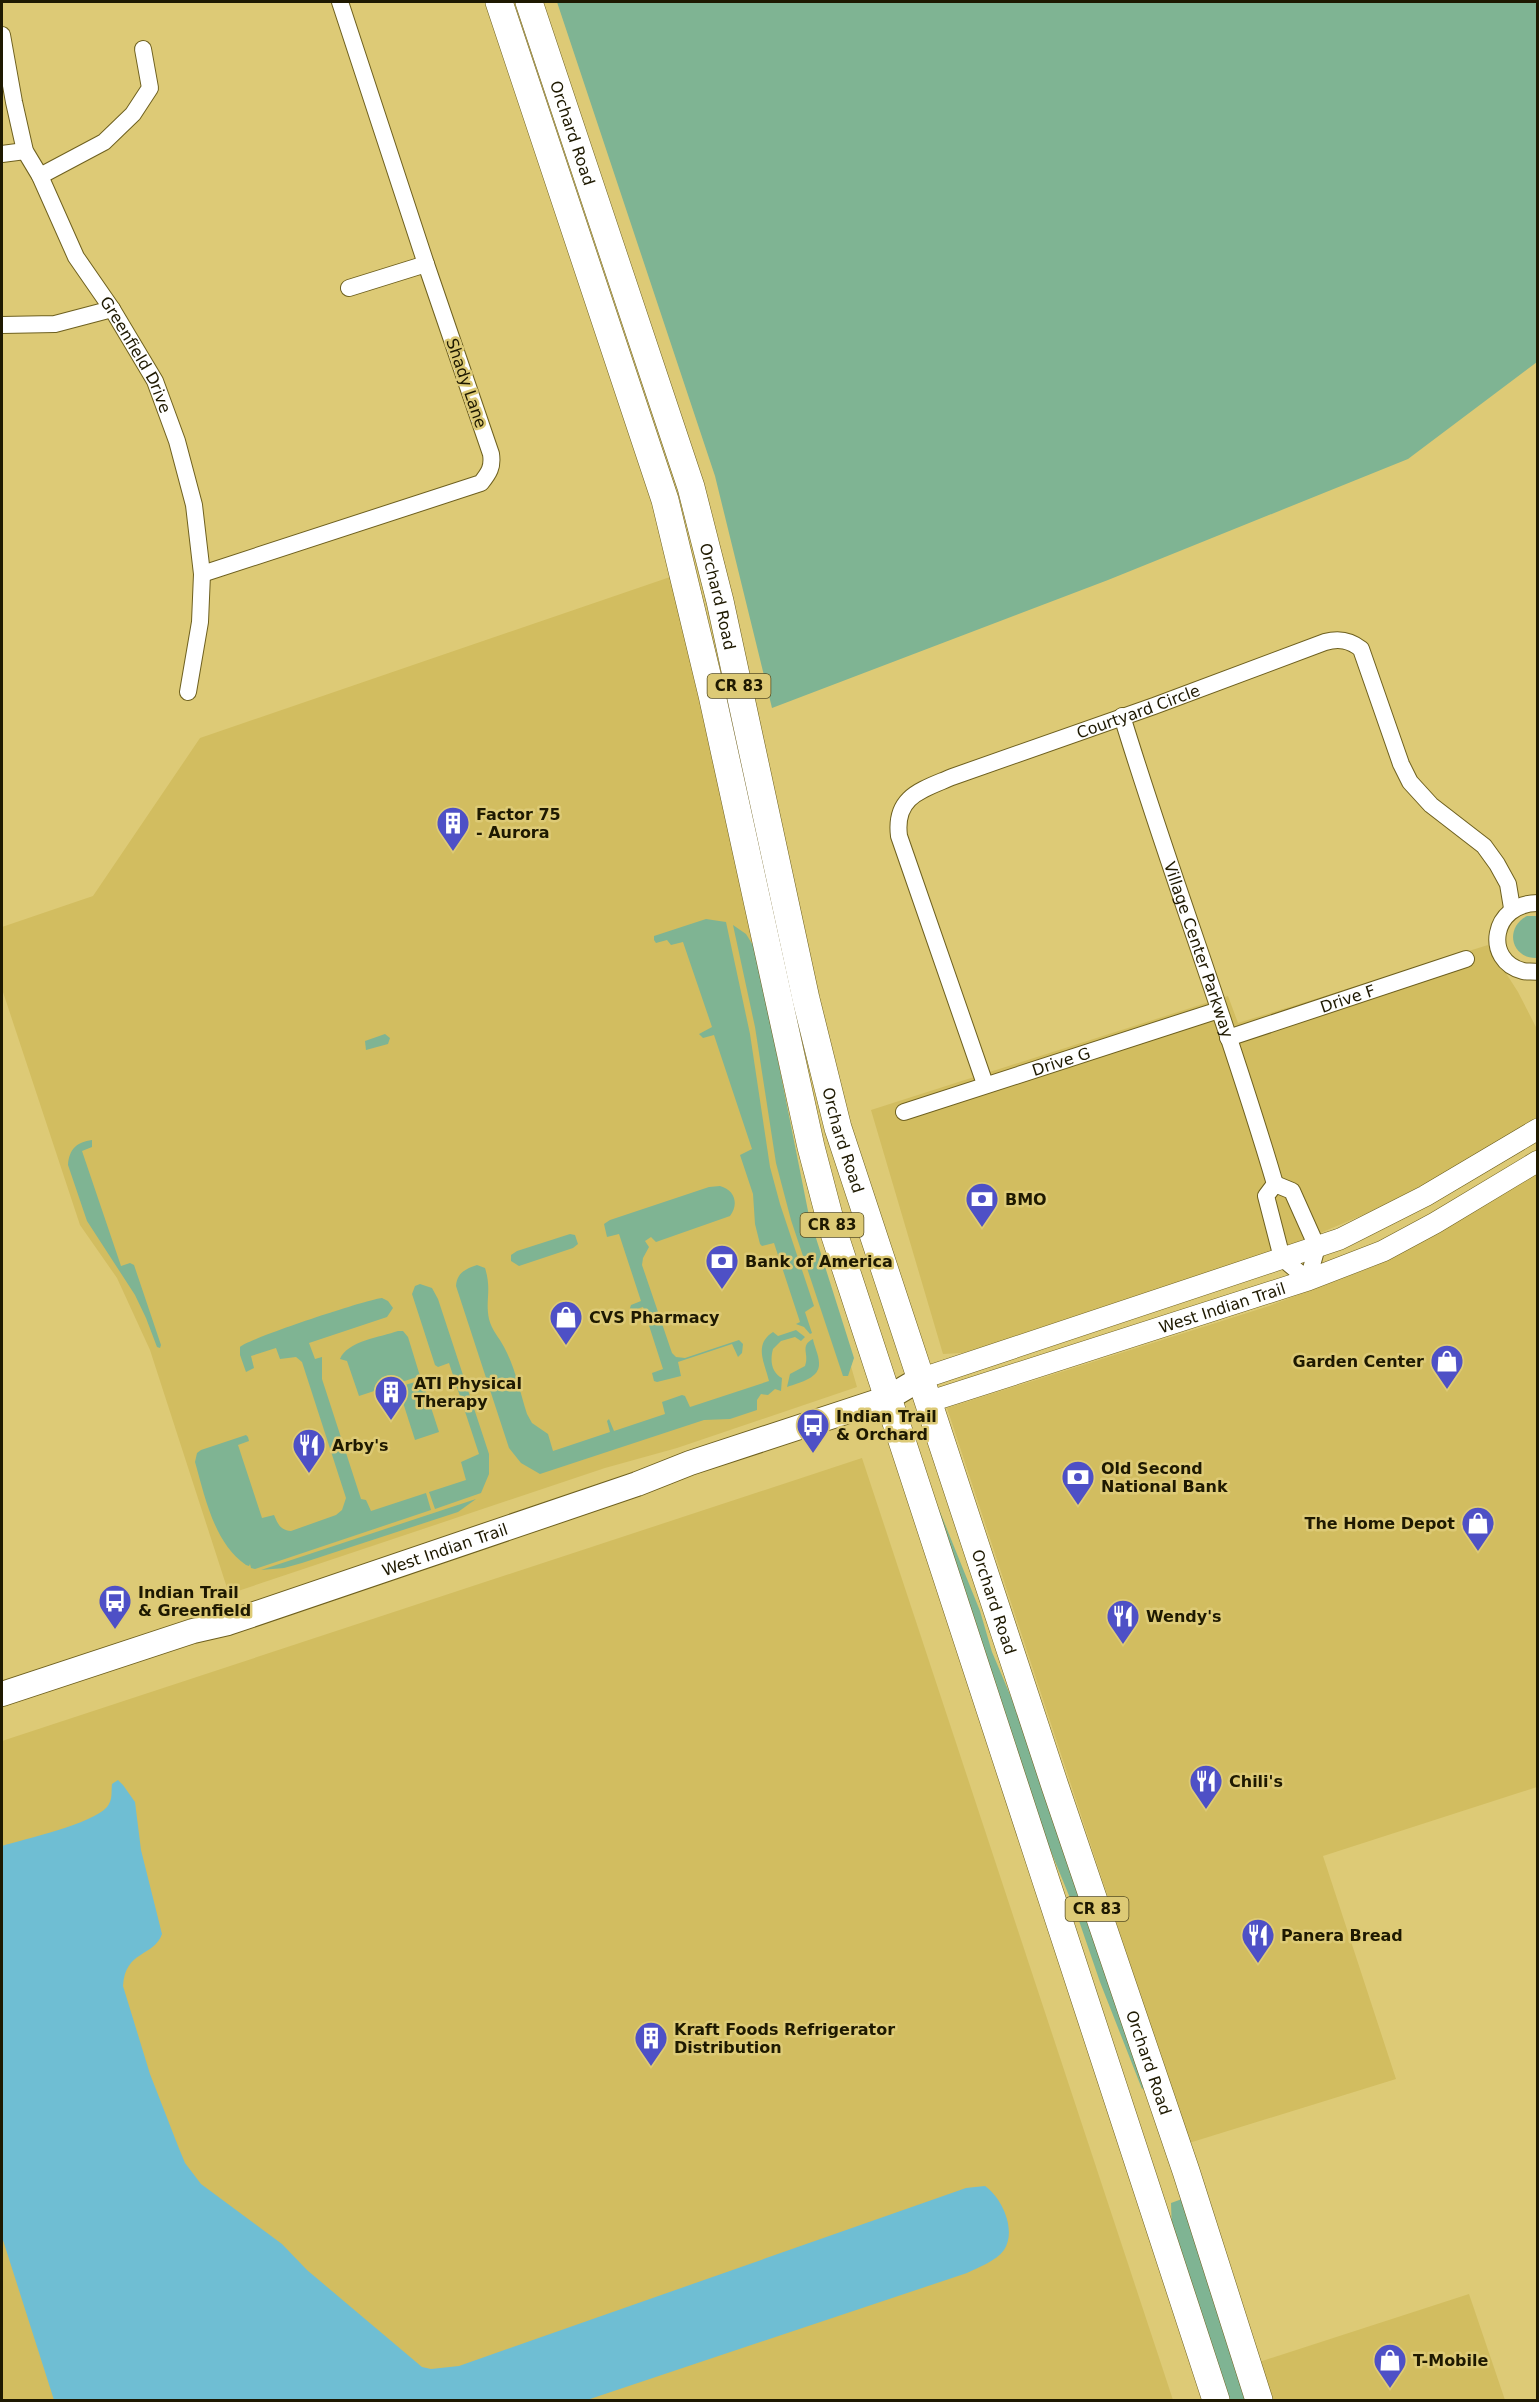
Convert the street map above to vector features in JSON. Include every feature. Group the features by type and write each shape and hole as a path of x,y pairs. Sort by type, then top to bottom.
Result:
{"main road":[{"name":"Orchard Road","path":"500,2 665,500 712,695 811,1147 832,1227 1216,2400"},
{"name":"Orchard Road","path":"529,2 691,487 720,601 806,999 838,1128 1186,2171 1259,2400"},
{"name":"West Indian Trail","path":"2,1694 193,1630 228,1623 637,1484 690,1463 888,1398 924,1390"}],"street":[{"name":"Shady Lane","path":"202,574 481,483 489,474 492,465 491,454 340,2"},
{"name":"Greenfield Drive","path":"2,35 14,102 26,151 40,176 76,257 112,309 155,381 177,441 194,505 202,574 200,622 188,692"},
{"path":"40,176 104,142 133,114 150,88 143,49"},
{"path":"2,154 26,151"},
{"path":"349,288 426,264"},
{"path":"2,325 55,324 112,309"},
{"name":"Courtyard Circle","path":"985,1084 899,836 899,814 904,803 919,791 952,777 1333,639 1354,643 1361,649 1401,764 1410,782 1431,806 1484,846 1508,884 1512,908"},
{"name":"Village Center Parkway","path":"1122,716 1250,1100 1275,1184 1266,1196 1282,1258"},
{"path":"1535,976 1509,964 1500,951 1497,935 1502,920 1512,908 1525,903 1538,903"},
{"name":"Drive F","path":"1228,1038 1466,959"},
{"name":"Drive G","path":"904,1112 1219,1010"},
{"name":"West Indian Trail","path":"924,1390 1114,1313 1340,1239 1425,1196 1538,1129"},
{"name":"West Indian Trail","path":"924,1390 1308,1280 1383,1251 1435,1223 1538,1161"},
{"path":"1275,1184 1292,1191 1317,1247 1308,1280 1282,1258"}],"shaded area":[{"path":"676,575 749,909 799,1187 857,1387 677,1448 605,1468 229,1594 150,1350 117,1278 80,1225 2,989 2,927 93,896 200,738"},
{"path":"1488,945 1518,992 1537,1029 1537,1117 1410,1195 1254,1261 1003,1341 962,1353 943,1354 871,1110 1228,996 1238,1023"},
{"path":"1537,1172 1537,1787 1323,1856 1396,2079 1189,2143 947,1408 1269,1306 1375,1266 1472,1212"},
{"path":"862,1458 1173,2400 2,2400 2,1741"},
{"path":"1469,2294 1505,2400 1268,2400 1256,2363"}],"green space":[{"path":"557,2 1537,2 1537,362 1408,459 1108,580 772,708 715,476"},
{"path":"1527,916 1537,916 1537,958 1521,954 1514,942 1515,928"},
{"path":"706,919 726,922 750,1034 770,1167 814,1306 805,1312 812,1333 810,1334 804,1327 796,1324 800,1322 774,1243 762,1246 760,1244 755,1224 753,1194 740,1155 752,1149 714,1035 703,1038 699,1034 712,1027 683,942 671,945 667,940 656,943 654,940 654,936"},
{"path":"733,925 746,934 756,950 809,1216 854,1358 848,1376 843,1376 791,1220 776,1163 755,1027"},
{"path":"385,1034 390,1038 388,1044 366,1050 365,1041"},
{"path":"92,1140 92,1147 82,1151 121,1266 130,1263 134,1265 161,1345 160,1348 157,1347 135,1295 87,1221 68,1165 75,1147 82,1142"},
{"path":"720,1186 729,1191 734,1198 734,1207 730,1216 656,1242 651,1237 645,1241 649,1247 642,1265 672,1353 676,1357 685,1358 739,1340 743,1344 742,1353 738,1357 732,1344 678,1362 681,1376 657,1382 654,1381 652,1373 663,1369 643,1307 634,1310 630,1308 631,1305 641,1301 619,1234 607,1237 604,1224 709,1187"},
{"path":"570,1234 575,1235 578,1244 573,1248 519,1266 511,1261 511,1255 517,1251"},
{"path":"477,1265 485,1268 488,1283 489,1319 511,1363 527,1414 532,1423 548,1434 553,1451 610,1432 607,1421 609,1419 614,1431 665,1414 662,1402 682,1395 685,1396 690,1407 769,1381 762,1355 763,1343 767,1337 773,1332 778,1336 796,1330 805,1337 801,1341 795,1337 781,1341 773,1349 772,1365 782,1378 781,1391 775,1389 768,1395 761,1394 757,1400 757,1410 730,1419 704,1420 540,1474 521,1463 509,1448 456,1286 462,1272"},
{"path":"420,1284 432,1288 438,1299 489,1454 489,1474 481,1493 435,1509 429,1492 466,1480 461,1462 479,1454 449,1363 438,1367 435,1365 412,1294 415,1286"},
{"path":"382,1298 388,1301 393,1308 387,1317 309,1343 315,1359 322,1357 322,1379 361,1499 366,1500 371,1511 426,1493 431,1510 255,1569 251,1568 250,1564 246,1565 226,1545 212,1518 195,1462 197,1453 201,1450 246,1435 249,1441 238,1445 262,1518 274,1515 280,1526 287,1530 291,1531 336,1515 342,1510 346,1498 302,1362 296,1357 280,1359 276,1348 251,1356 254,1368 246,1372 240,1355 240,1347 308,1320"},
{"path":"403,1331 408,1337 420,1376 359,1396 347,1361 340,1359 344,1353 357,1344"},
{"path":"813,1339 819,1360 816,1372 809,1379 787,1387 790,1374 805,1366 806,1347"},
{"path":"422,1380 439,1432 415,1440 398,1387"},
{"path":"930,1487 980,1611 992,1652 1038,1761 1145,2087 1142,2089 1100,1982 1077,1915 1031,1803"},
{"path":"476,1499 458,1512 302,1563 284,1568 261,1570"},
{"path":"1182,2199 1248,2400 1227,2400 1172,2234 1171,2203"}],"water":[{"path":"118,1780 135,1802 141,1850 162,1934 153,1947 129,1966 123,1986 150,2074 185,2163 201,2184 282,2244 307,2270 422,2367 431,2369 459,2366 966,2188 985,2186 1002,2206 1009,2233 1004,2250 992,2261 967,2273 587,2400 54,2400 2,2237 2,1846 73,1825 99,1813 109,1804 112,1784"}],"place":[{"name":"Factor 75 - Aurora","path":"453,852"},
{"name":"BMO","path":"982,1228"},
{"name":"Bank of America","path":"722,1290"},
{"name":"CVS Pharmacy","path":"566,1346"},
{"name":"Garden Center","path":"1447,1390"},
{"name":"ATI Physical Therapy","path":"391,1421"},
{"name":"Indian Trail & Orchard","path":"813,1454"},
{"name":"Arby's","path":"309,1474"},
{"name":"Old Second National Bank","path":"1078,1506"},
{"name":"The Home Depot","path":"1478,1552"},
{"name":"Indian Trail & Greenfield","path":"115,1630"},
{"name":"Wendy's","path":"1123,1645"},
{"name":"Chili's","path":"1206,1810"},
{"name":"Panera Bread","path":"1258,1964"},
{"name":"Kraft Foods Refrigerator Distribution","path":"651,2067"},
{"name":"T-Mobile","path":"1390,2389"}]}
